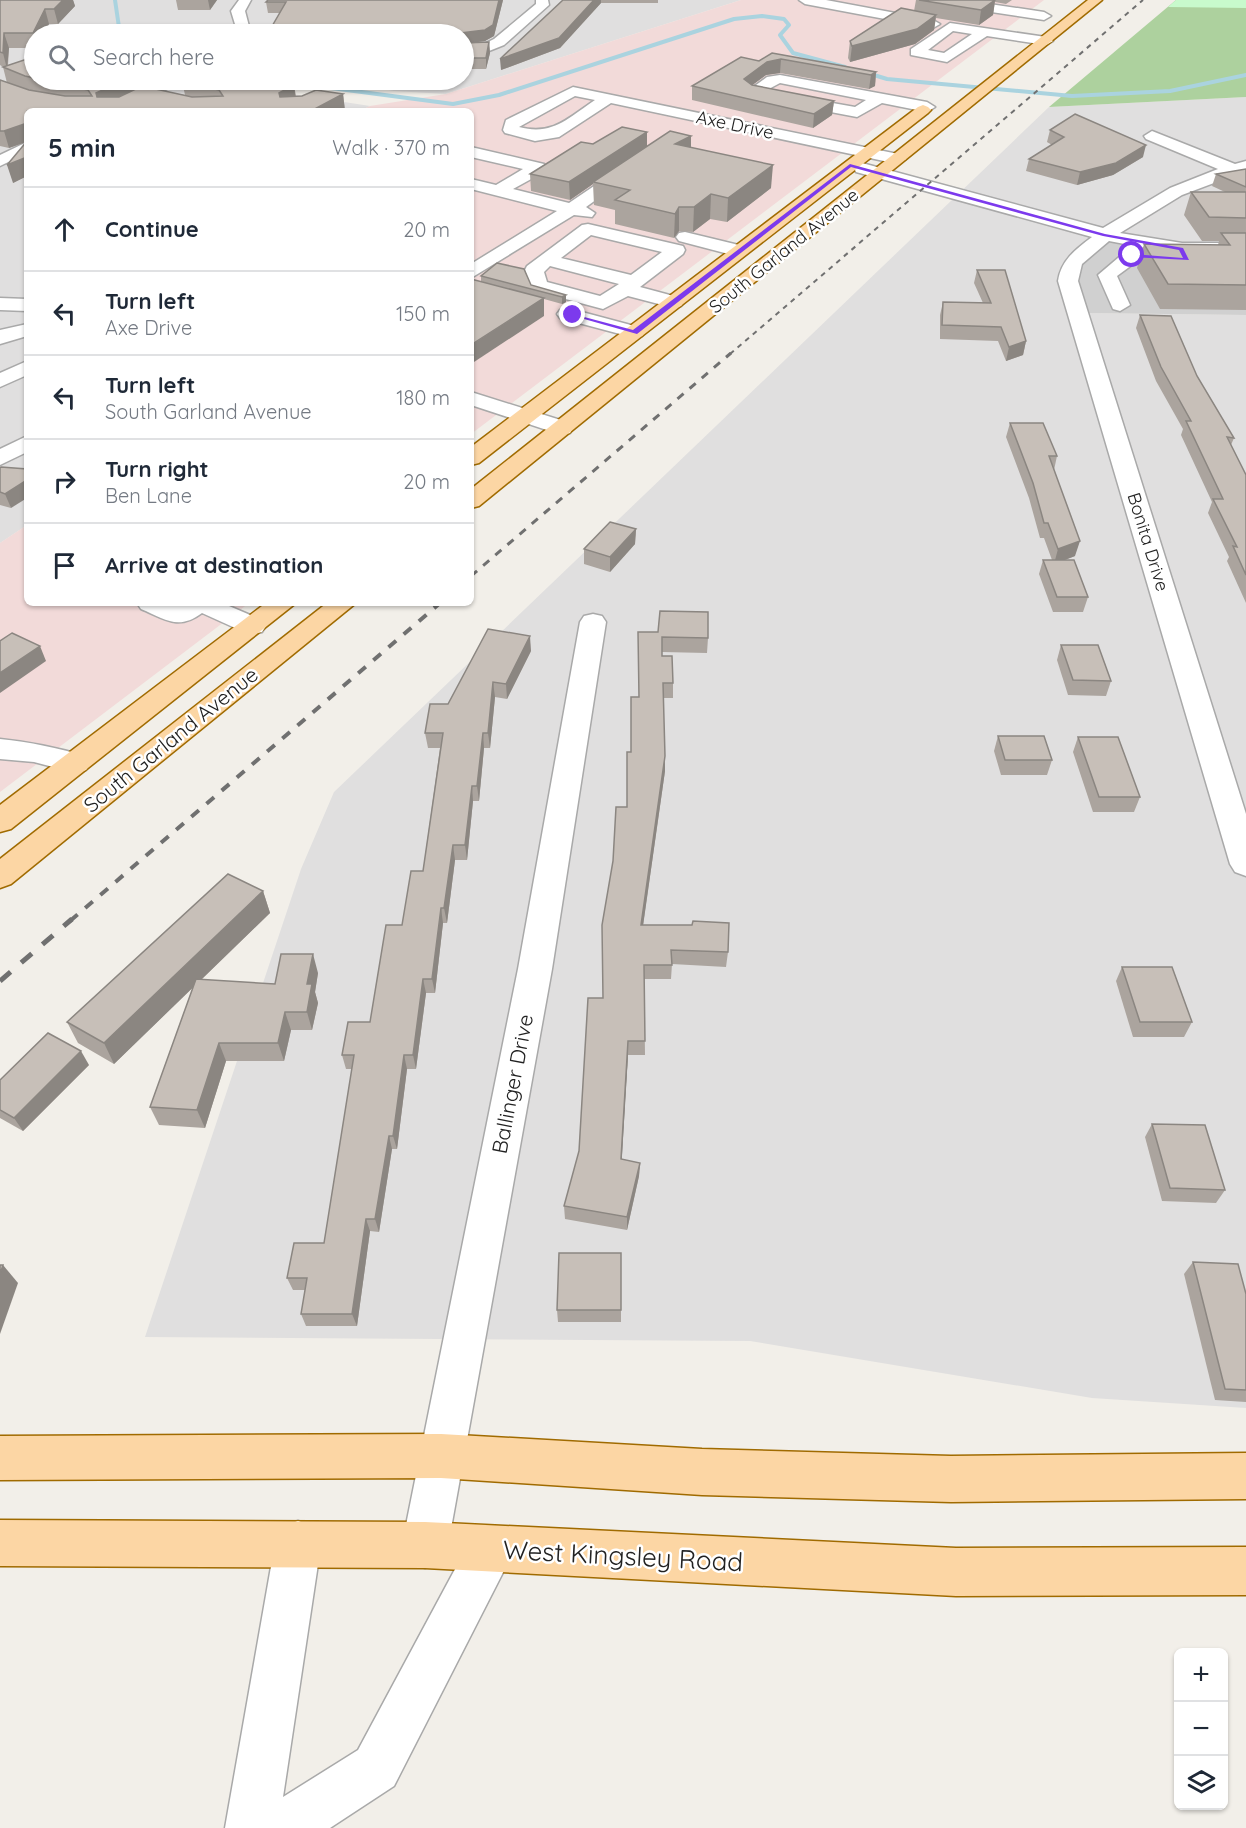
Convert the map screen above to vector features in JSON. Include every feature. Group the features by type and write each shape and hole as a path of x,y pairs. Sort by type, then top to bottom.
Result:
{"main road":[{"name":"South Garland Avenue","path":"474,499 1095,0"},
{"path":"1001,50 1058,5"},
{"name":"South Garland Avenue","path":"474,456 868,152 880,134 934,102"},
{"name":"South Garland Avenue","path":"0,821 279,606"},
{"name":"South Garland Avenue","path":"0,876 339,606"},
{"path":"0,1458 441,1456 702,1472 951,1479 1246,1476"},
{"name":"West Kingsley Road","path":"0,1543 425,1545 956,1572 1246,1571"}],"street":[{"path":"242,24 238,11 245,0"},
{"path":"474,48 489,47 500,42 542,5 542,0"},
{"path":"805,0 902,19 950,27 984,29 1046,41"},
{"path":"902,19 916,6"},
{"path":"1007,18 967,8 1042,17"},
{"path":"950,27 916,52 947,58 997,18 1007,18 1012,15 1042,17"},
{"path":"880,98 857,112 752,93 772,80 780,80 880,98 934,102"},
{"path":"119,108 149,100 163,90"},
{"name":"Axe Drive","path":"609,98 554,134 535,136 511,130 512,123 573,91 609,98 868,152 898,159"},
{"path":"766,114 761,117 763,120 829,134 841,128"},
{"path":"688,132 708,119"},
{"path":"1152,135 1239,167"},
{"path":"0,162 24,149"},
{"path":"474,153 538,168 500,190"},
{"path":"474,270 649,158"},
{"path":"850,166 1105,235 1182,249 1246,249"},
{"name":"Bonita Drive","path":"1239,167 1197,182 1148,206 1105,235 1074,261 1069,270 1068,281 1246,864"},
{"path":"474,185 620,221"},
{"path":"588,229 633,240 676,250 630,286 603,303 538,286 534,270 588,229"},
{"path":"685,237 740,251"},
{"path":"590,271 633,240"},
{"path":"1120,305 1107,275 1132,255 1186,260 1182,249"},
{"path":"547,260 590,271 674,302"},
{"path":"0,304 24,305"},
{"path":"548,309 634,332"},
{"path":"0,338 14,331 24,330"},
{"path":"0,381 24,369"},
{"path":"474,399 562,428"},
{"path":"0,458 24,445"},
{"path":"157,606 181,616 196,606"},
{"path":"204,606 253,626"},
{"name":"Ballinger Drive","path":"425,1545 535,969 593,622"},
{"path":"0,749 33,752 76,763"},
{"path":"252,1828 298,1544"},
{"path":"282,1828 376,1768 492,1549"}],"shaded area":[{"path":"0,0 741,0 474,85 474,24 24,24 24,90 267,90 370,106 366,108 24,108 24,527 0,543"},
{"path":"741,0 1044,0 474,432 474,108 366,108 459,90 474,90 474,85"},
{"path":"389,90 459,90 446,94"},
{"path":"1246,97 1246,253 1085,313 1246,315 1246,1408 1092,1398 750,1341 145,1337 301,869 334,792 1049,107"},
{"path":"1107,241 1246,253 1246,315 1085,313 1075,278 1078,266"},
{"path":"24,527 24,606 245,606 0,792 0,543"}],"green space":[{"path":"1176,0 1246,0 1246,97 1049,107"},
{"path":"1176,0 1246,0 1246,8 1168,7"}],"building":[{"path":"0,0 63,0 54,9 45,9 38,24 24,24 24,33 4,33 3,53 0,52"},
{"path":"268,0 499,0 493,25 485,30 474,31 474,24 273,24 286,2 266,2"},
{"path":"563,0 594,0 559,38 500,59"},
{"path":"919,0 995,0 981,10"},
{"path":"901,8 936,15 917,29 852,46 850,41"},
{"path":"489,42 486,58 474,58 474,43"},
{"path":"772,53 876,72 871,75 781,59 767,62 744,79 752,85 834,101 814,114 692,86 741,57 759,61"},
{"path":"24,60 24,76 3,67"},
{"path":"0,80 24,90 65,96 92,96 88,90 103,90 96,93 97,97 119,97 134,90 160,90 192,97 223,96 219,90 285,90 279,93 280,97 302,96 316,90 343,94 317,108 24,108 24,124 0,131"},
{"path":"1075,114 1146,145 1116,163 1080,172 1029,159 1064,137 1050,130"},
{"path":"622,127 647,132 569,182 530,174 581,142 593,144"},
{"path":"670,131 691,136 675,144 773,165 728,198 711,194 694,207 679,207 675,214 615,200 630,190 593,182"},
{"path":"24,145 24,158 7,165"},
{"path":"1246,169 1246,187 1216,174"},
{"path":"1191,192 1246,192 1246,218 1209,217"},
{"path":"1221,233 1246,233 1246,285 1168,284 1144,244 1230,245"},
{"path":"497,263 524,269 531,285 566,295 562,297 481,276"},
{"path":"977,270 1005,270 1026,341 1009,347 1001,327 942,325 943,302 991,303"},
{"path":"474,280 544,298 474,343"},
{"path":"1140,315 1171,316 1197,376 1234,438 1227,437 1246,475 1246,575 1233,546 1237,547 1213,499 1223,499 1186,421 1191,421 1161,367"},
{"path":"1010,423 1043,423 1057,456 1049,456 1080,541 1058,549 1048,523 1044,523 1033,483"},
{"path":"0,468 24,469 24,482 5,494 0,492"},
{"path":"610,522 636,529 610,557 584,549"},
{"path":"1043,560 1074,560 1088,597 1057,597"},
{"path":"660,611 708,612 708,638 662,637 662,656 672,656 673,683 663,683 665,756 641,925 692,925 693,921 729,923 728,952 671,950 672,965 644,965 645,1041 628,1041 621,1159 640,1163 627,1217 564,1206 579,1151 588,998 603,998 602,925 613,861 616,807 627,807 627,752 631,752 631,697 639,697 638,632 658,632"},
{"path":"488,629 530,636 506,684 493,682 488,733 483,733 477,786 472,786 465,845 453,845 444,908 441,908 432,979 423,979 413,1055 404,1055 393,1136 389,1136 375,1219 366,1219 352,1314 301,1314 307,1278 287,1278 294,1243 324,1243 354,1055 342,1055 348,1022 370,1022 386,925 402,925 411,871 423,871 443,733 425,733 430,704 448,704"},
{"path":"12,633 40,646 0,673 0,641"},
{"path":"1061,645 1098,645 1111,681 1073,680"},
{"path":"998,736 1044,736 1052,760 1005,760"},
{"path":"1078,737 1118,737 1140,797 1099,797"},
{"path":"228,874 263,891 104,1043 67,1022"},
{"path":"281,954 313,954 307,984 312,984 307,1012 285,1012 278,1043 219,1043 197,1110 150,1107 196,979 275,984"},
{"path":"1122,967 1172,967 1192,1022 1140,1022"},
{"path":"48,1033 81,1051 14,1118 0,1110 0,1080"},
{"path":"1152,1124 1205,1125 1225,1190 1170,1188"},
{"path":"559,1253 621,1253 621,1310 557,1310"},
{"path":"1193,1262 1238,1264 1246,1294 1246,1390 1225,1389"}],"waterway":[{"path":"115,0 119,24"},
{"path":"346,90 453,104 499,95 734,19 762,16 784,19 789,25 780,35 793,53 845,67"},
{"path":"864,72 887,79 1072,96 1170,91 1246,75"}],"railway":[{"path":"730,354 1143,0"},
{"path":"474,573 731,353"},
{"path":"70,921 437,606"},
{"path":"0,981 72,919"}],"route":[{"path":"573,315 634,332 850,166 1132,242 1182,249 1186,260 1132,255"}]}
